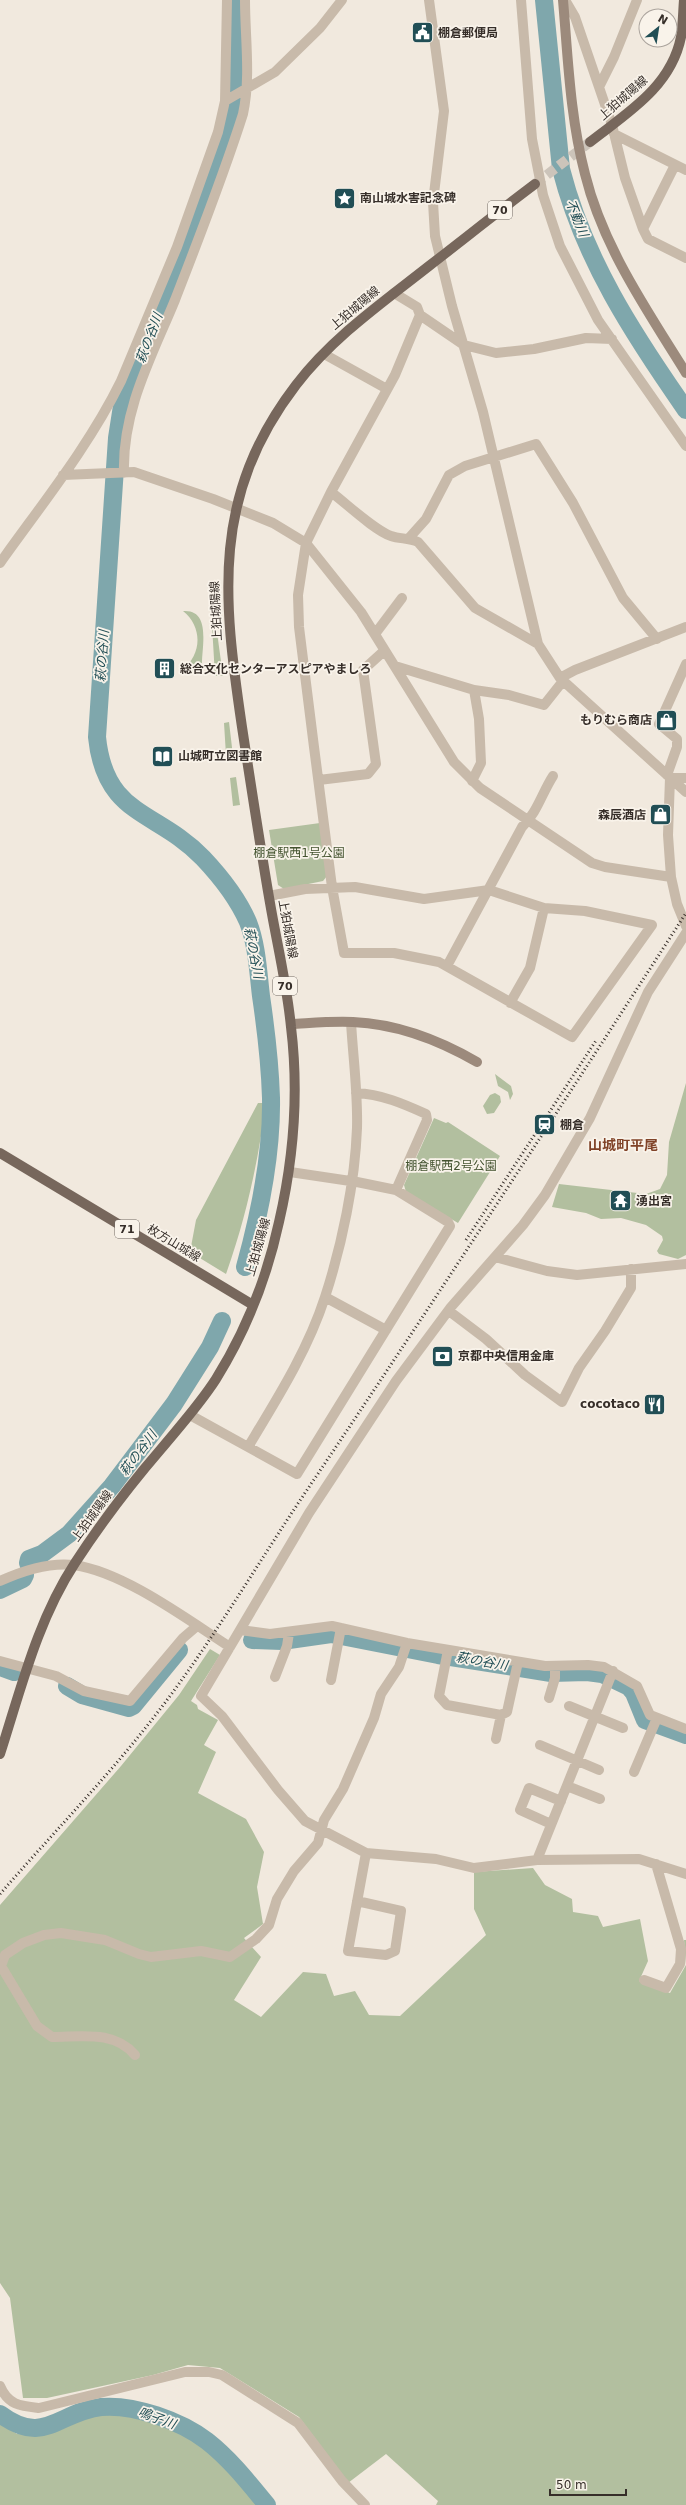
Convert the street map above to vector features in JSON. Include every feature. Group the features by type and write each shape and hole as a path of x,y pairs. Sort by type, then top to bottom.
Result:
{"main road":[{"name":"上狛城陽線","path":"590,142 613,130 645,99 666,75 681,36 684,0"},
{"name":"上狛城陽線","path":"0,1754 47,1611 73,1565 109,1513 190,1415 216,1380 253,1305 271,1256 290,1172 295,1110 291,1024 269,896 229,629 227,583 230,544 237,509 249,470 268,428 294,389 324,354 364,316 535,184"},
{"name":"枚方山城線","path":"0,1153 253,1305"}],"street":[{"path":"0,563 63,475 112,400 177,247 218,132 227,99 227,0"},
{"path":"122,473 126,431 137,388 182,281 243,114 245,89 245,0"},
{"path":"227,99 275,72 320,28 342,0"},
{"path":"429,0 444,111 433,202 435,236 494,458 538,644 561,680 686,792"},
{"path":"521,0 532,139 547,209 560,246 586,299 686,446"},
{"path":"564,0 575,17 613,130 625,178 648,239 685,254"},
{"path":"564,0 573,118 585,175 604,230 622,269 686,373"},
{"path":"599,87 614,57 637,0"},
{"path":"613,130 686,170"},
{"path":"643,228 675,165"},
{"path":"394,293 417,306 420,315 464,345 496,353 534,349 586,338 612,339"},
{"path":"269,896 332,887 355,887 424,899 489,890 544,908 585,911 652,925 572,1037 447,966 425,958 394,953 344,953 332,887 320,780 299,627 298,595 306,543 331,492 395,375 420,315"},
{"path":"324,354 387,389"},
{"path":"409,538 426,519 449,475 465,466 536,444 573,503 622,598 657,639"},
{"path":"63,475 134,472 273,523 306,543 342,586 384,651 396,666 454,762 472,781 528,822 592,863 606,867 671,877"},
{"path":"331,492 379,530 392,536 409,538 418,542 479,611 538,644"},
{"path":"374,634 402,598"},
{"path":"396,666 474,690 509,695 544,705 561,680 576,670 686,627"},
{"path":"320,780 368,774 376,764 363,670 384,651"},
{"path":"686,664 659,724 677,739 677,747 669,777 668,835 671,877 677,904 686,926"},
{"path":"472,781 481,763 479,719 474,690"},
{"path":"447,966 522,827 528,822 538,807 540,797 554,776"},
{"path":"669,777 686,778"},
{"path":"510,1003 530,968 544,908"},
{"path":"686,933 682,944 648,992 590,1118 553,1182 522,1225 449,1311 396,1381 308,1513 201,1696 222,1716 278,1790 305,1821 321,1831 335,1835 366,1853 436,1858 474,1868 537,1860 639,1859 686,1874"},
{"path":"291,1024 351,1022 393,1028 420,1035 453,1048 477,1062"},
{"path":"248,1447 295,1365 325,1296 345,1221 357,1127 351,1022"},
{"path":"356,1093 367,1094 403,1103 426,1114 427,1120 396,1190"},
{"path":"190,1415 297,1474 450,1226 448,1222 396,1190 290,1172"},
{"path":"495,1257 567,1274 588,1275 686,1264"},
{"path":"449,1311 486,1339 525,1375 562,1402 580,1368 631,1288 631,1269"},
{"path":"325,1296 386,1330"},
{"path":"0,1581 44,1566 73,1565 97,1570 126,1583 230,1647"},
{"path":"0,1661 56,1676 84,1691 130,1701 183,1638 198,1626"},
{"path":"240,1630 288,1638 319,1626 340,1633 517,1666 555,1671 588,1665 637,1686 650,1715 655,1722 686,1728"},
{"path":"331,1680 340,1633"},
{"path":"275,1677 288,1638"},
{"path":"135,2055 122,2042 112,2038 52,2037 44,2033 37,2026 2,1966 5,1955 23,1943 44,1935 61,1933 105,1940 139,1954 151,1957 201,1951 230,1957 256,1939 269,1925 277,1899 294,1871 318,1843 324,1820 346,1782 381,1694 398,1667 406,1646"},
{"path":"448,1654 440,1696 447,1705 501,1715 508,1712 517,1666"},
{"path":"549,1698 555,1671"},
{"path":"537,1860 612,1675"},
{"path":"569,1706 623,1728"},
{"path":"496,1739 501,1715"},
{"path":"634,1772 655,1722"},
{"path":"540,1745 599,1770"},
{"path":"567,1786 600,1800"},
{"path":"552,1824 520,1810 529,1788 561,1801"},
{"path":"357,1901 401,1911 395,1951 386,1955 348,1951 357,1901 366,1853"},
{"path":"644,1980 666,1988 680,1964 681,1949 656,1864"},
{"path":"0,2386 5,2397 21,2406 39,2408 185,2372 208,2372 222,2376 298,2423 342,2481 365,2505"}],"green space":[{"path":"183,611 192,612 198,616 203,630 202,663 195,664 194,673 182,673 182,670 189,664 193,657 198,641 194,625"},
{"path":"212,625 216,625 223,676 215,676"},
{"path":"229,722 233,756 226,755 224,723"},
{"path":"236,777 240,805 233,806 230,778"},
{"name":"棚倉駅西1号公園","path":"320,823 327,876 323,881 284,889 278,885 269,830"},
{"path":"495,1074 511,1086 513,1094 510,1100 508,1092 498,1086"},
{"name":"湧出宮","path":"686,1083 686,1255 678,1259 659,1254 657,1251 663,1240 662,1236 646,1225 621,1218 601,1219 586,1213 552,1207 559,1184 646,1194 660,1189 667,1175 669,1142"},
{"path":"495,1093 500,1096 501,1102 494,1113 487,1114 483,1106 490,1095"},
{"path":"258,1103 266,1103 259,1147 240,1232 226,1274 190,1252 196,1220"},
{"name":"棚倉駅西2号公園","path":"434,1118 446,1123 448,1122 500,1156 458,1223 406,1192 404,1185"},
{"path":"210,1649 220,1655 191,1701 197,1705 198,1709 218,1720 204,1745 216,1752 198,1793 246,1819 264,1852 257,1887 263,1924 244,1938 261,1957 234,2000 261,2017 303,1972 326,1974 334,1996 355,1991 369,2015 400,2016 486,1935 474,1909 474,1872 533,1868 545,1885 572,1899 573,1912 598,1916 603,1927 640,1919 648,1961 639,1981 670,1993 686,1965 686,2505 436,2505 438,2501 386,2454 348,2483 299,2417 220,2368 188,2365 153,2375 47,2398 23,2398 10,2298 0,2283 0,1905 121,1766 179,1695"},
{"path":"684,1940 686,1940 686,1965"},
{"path":"102,2414 138,2416 174,2430 202,2446 233,2474 258,2505 0,2505 0,2422 17,2434 45,2435 77,2419"}],"waterway":[{"name":"萩の谷川","path":"236,0 237,76 233,120 157,321 135,370 122,406 117,438 97,737 102,763 110,783 122,798 136,810 186,842 203,858 216,872 234,896 244,913 251,931 257,958 268,1047 271,1119 264,1184 256,1226 245,1267"},
{"name":"不動川","path":"544,0 561,169 571,202 583,234 612,295 647,353 686,410"},
{"name":"萩の谷川","path":"28,1563 29,1559 42,1554 69,1534 112,1486 174,1404 210,1347 222,1321"},
{"name":"萩の谷川","path":"0,1590 23,1579 25,1575"},
{"name":"萩の谷川","path":"252,1640 282,1641 331,1634 438,1655 551,1673 587,1672 602,1674 629,1687 634,1693 645,1720 686,1735"},
{"name":"萩の谷川","path":"67,1686 82,1695 129,1708 133,1706 179,1650"},
{"name":"萩の谷川","path":"0,1667 14,1672"},
{"name":"鳴子川","path":"0,2414 15,2423 28,2428 40,2428 51,2425 86,2410 101,2407 128,2408 157,2415 184,2427 207,2441 231,2463 267,2505"}],"tunnel":[{"path":"535,184 590,142"}],"railway":[{"path":"0,1894 117,1763 154,1717 195,1661 499,1201 686,913"},
{"path":"466,1240 597,1039"}],"place":[{"name":"棚倉郵便局","path":"422,33"},
{"name":"南山城水害記念碑","path":"345,198"},
{"name":"総合文化センターアスピアやましろ","path":"164,669"},
{"name":"もりむら商店","path":"667,720"},
{"name":"山城町立図書館","path":"163,756"},
{"name":"森辰酒店","path":"661,815"},
{"name":"棚倉","path":"545,1125"},
{"name":"湧出宮","path":"620,1201"},
{"name":"京都中央信用金庫","path":"443,1356"},
{"name":"cocotaco","path":"655,1404"}],"district":[{"name":"山城町平尾","path":"623,1145"}]}
